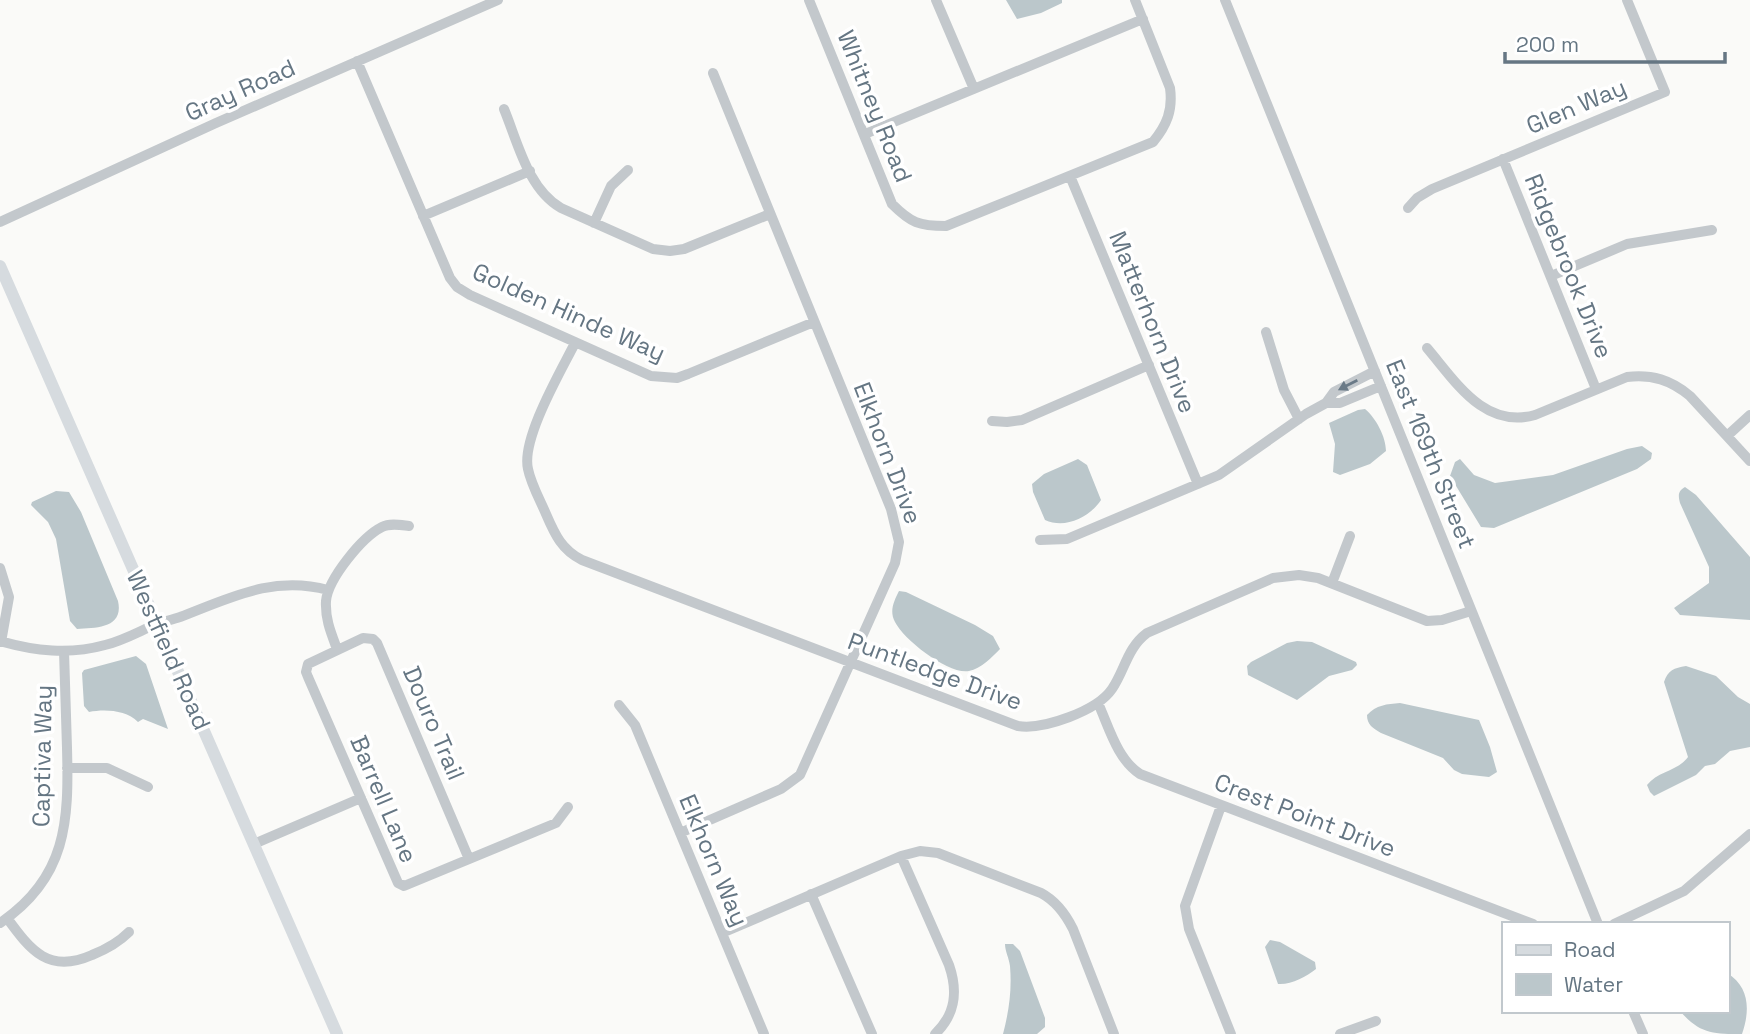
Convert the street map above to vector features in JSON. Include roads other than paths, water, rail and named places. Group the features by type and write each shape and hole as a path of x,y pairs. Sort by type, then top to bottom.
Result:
{"main road":[{"name":"Westfield Road","path":"0,266 337,1034"}],"street":[{"name":"Gray Road","path":"0,222 216,123 498,0"},
{"name":"Whitney Road","path":"809,0 892,204 911,221 926,226 946,226 1153,142 1166,125 1172,100 1170,88 1135,0"},
{"path":"936,0 974,89"},
{"name":"East 169th Street","path":"1226,0 1597,922"},
{"name":"Glen Way","path":"1408,208 1432,189 1665,92 1628,0"},
{"path":"865,134 1143,19"},
{"name":"Golden Hinde Way","path":"357,61 450,278 457,287 651,376 677,378 814,322"},
{"name":"Elkhorn Drive","path":"680,833 780,789 793,781 804,767 899,550 899,533 891,509 713,73"},
{"path":"504,109 530,171 549,200 653,249 670,251 690,247 770,214"},
{"name":"Ridgebrook Drive","path":"1503,159 1596,389"},
{"path":"594,223 611,186 628,170"},
{"path":"423,216 530,171"},
{"name":"Matterhorn Drive","path":"1070,176 1198,484"},
{"path":"1551,276 1628,244 1712,230"},
{"path":"1266,332 1284,390 1299,418"},
{"name":"Puntledge Drive","path":"575,343 545,406 527,453 528,470 552,529 566,550 582,560 1027,727 1044,726 1098,703 1112,690 1133,645 1151,631 1272,578 1298,575 1332,583 1427,621 1442,620 1471,611"},
{"path":"1427,348 1474,403 1501,416 1526,417 1634,376 1663,379 1690,396 1750,461"},
{"path":"992,421 1022,420 1149,365"},
{"path":"1040,540 1067,539 1219,475 1299,418 1326,403 1334,392 1375,371"},
{"path":"1326,403 1340,403 1381,386"},
{"path":"1727,436 1750,415"},
{"path":"337,649 327,621 328,590 340,570 368,538 383,526 409,526"},
{"path":"1332,583 1350,536"},
{"path":"0,568 9,597 0,641 28,649 64,651 104,646 239,593 290,584 305,584 328,590"},
{"name":"Douro Trail","path":"337,649 363,638 373,639 377,643 470,859"},
{"name":"Barrell Lane","path":"337,649 312,661 306,672 398,883 404,886 556,823 568,807"},
{"name":"Captiva Way","path":"4,920 38,886 56,855 66,820 64,651"},
{"name":"Crest Point Drive","path":"1098,703 1121,754 1133,769 1221,806 1528,922"},
{"name":"Elkhorn Way","path":"620,705 635,724 764,1034"},
{"path":"67,768 107,768 148,787"},
{"path":"254,844 361,798"},
{"path":"1221,806 1185,906 1189,929 1231,1034"},
{"path":"1618,922 1684,891 1750,834"},
{"path":"722,933 901,856 920,852 938,853 1041,892 1055,903 1073,929 1114,1034"},
{"path":"901,856 954,982 955,996 950,1013 935,1034"},
{"path":"811,894 872,1034"},
{"path":"4,920 31,949 44,958 59,962 74,961 112,947 130,932"},
{"path":"1634,1013 1643,1034"},
{"path":"1340,1034 1377,1021"}],"water":[{"path":"1006,0 1062,0 1062,3 1041,13 1017,19"},
{"path":"1365,409 1380,428 1386,451 1370,464 1340,475 1333,472 1335,444 1329,423"},
{"path":"1642,446 1652,453 1651,459 1637,469 1494,528 1481,527 1450,476 1455,462 1460,459 1474,475 1495,483 1553,475"},
{"path":"1078,459 1087,465 1101,500 1090,512 1076,520 1060,523 1045,520 1032,484 1044,474"},
{"path":"1685,487 1696,495 1750,557 1750,620 1680,615 1674,608 1709,583 1709,567 1680,503 1679,494"},
{"path":"56,491 69,492 81,512 118,601 117,617 107,625 77,629 70,621 56,539 48,522 31,505 32,502"},
{"path":"899,591 975,625 993,636 1000,649 982,665 969,671 950,668 939,662 908,638 895,622 892,610"},
{"path":"1312,642 1356,662 1357,665 1352,670 1329,676 1297,700 1248,675 1247,666 1251,662 1287,643"},
{"path":"136,656 146,664 168,729 143,719 138,722 115,711 89,712 84,706 84,670"},
{"path":"1686,666 1716,676 1738,697 1750,704 1750,747 1730,751 1715,764 1705,766 1696,775 1654,796 1647,785 1688,757 1664,682 1672,670"},
{"path":"1400,703 1479,720 1497,772 1489,777 1462,774 1443,758 1381,733 1369,724 1367,715 1374,709"},
{"path":"1270,940 1280,942 1315,962 1316,969 1298,980 1278,984 1265,947"},
{"path":"1005,944 1013,944 1020,951 1045,1018 1045,1027 1037,1034 1003,1034 1011,984"},
{"path":"1729,974 1744,992 1747,1008 1742,1034 1708,1031 1682,1013 1729,1013"}]}
